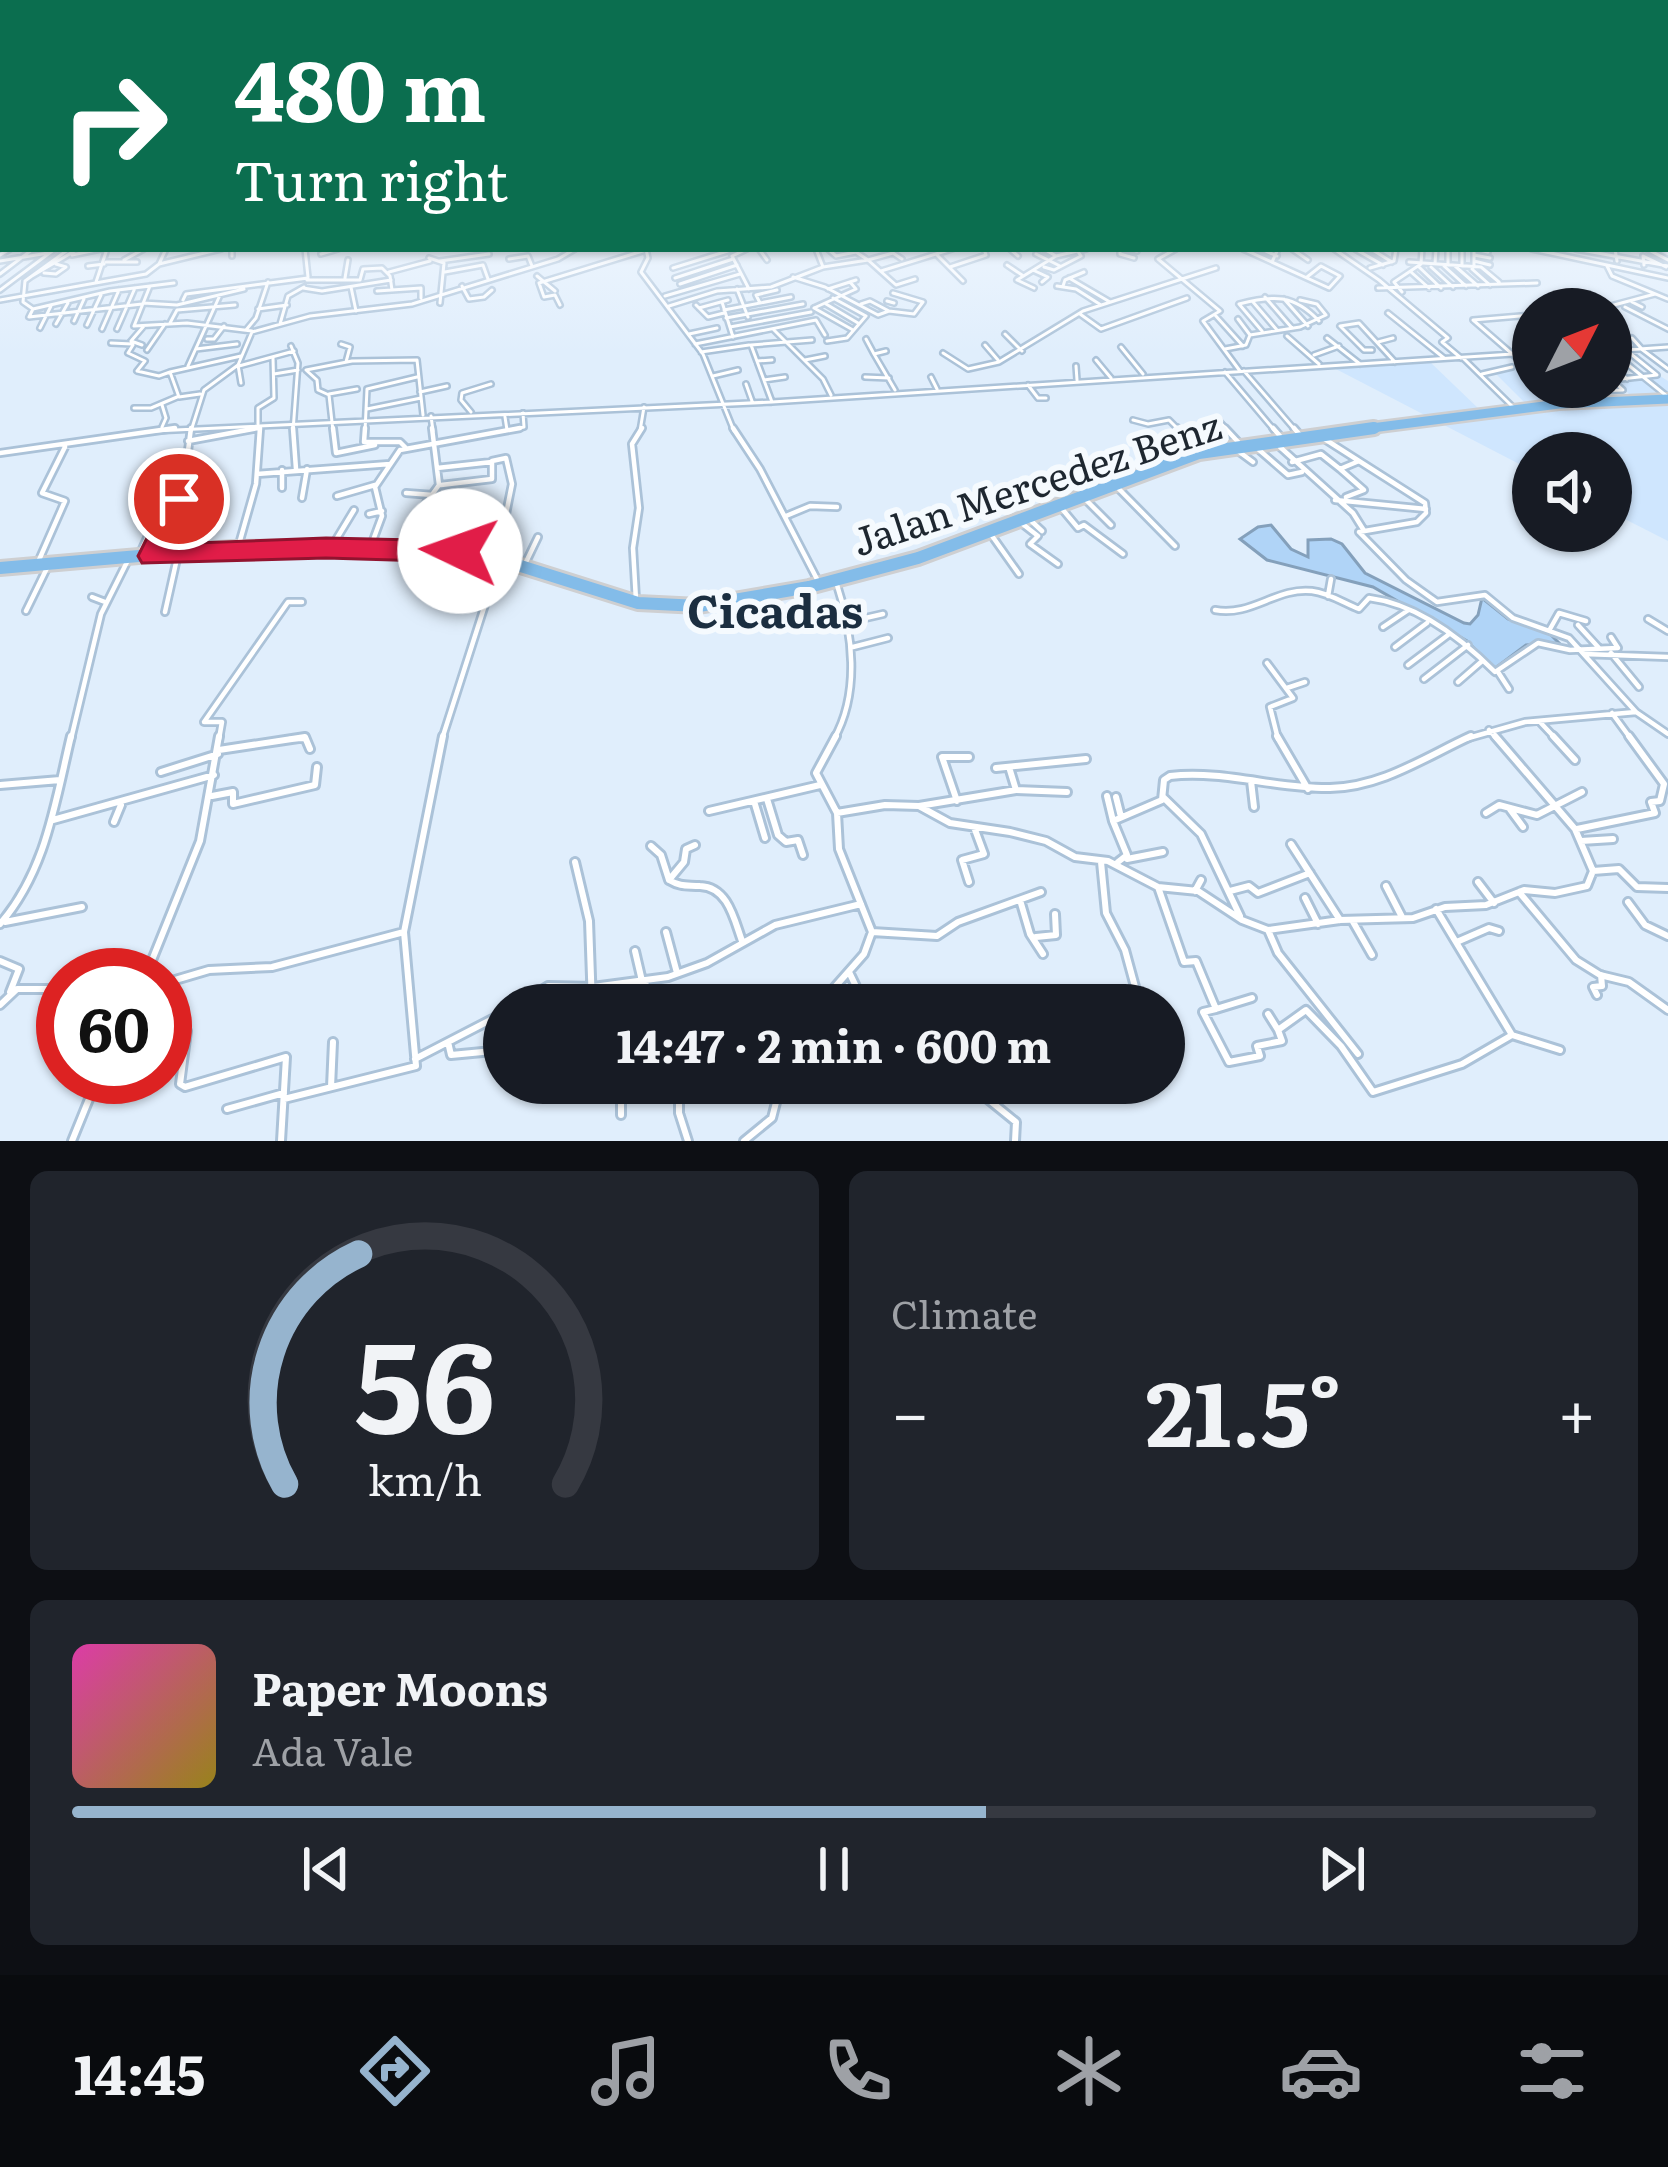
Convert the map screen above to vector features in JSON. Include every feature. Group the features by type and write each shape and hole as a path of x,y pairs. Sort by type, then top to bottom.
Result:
{"main road":[{"name":"Jalan Mercedez Benz","path":"1632,394 1668,398"},
{"name":"Jalan Mercedez Benz","path":"0,568 238,550 413,549 498,560 635,602 693,607 819,584 990,533 1032,526 1060,505 1201,453 1276,437 1514,408"}],"street":[{"path":"16,261 21,252"},
{"path":"2,258 8,269 29,252"},
{"path":"2,258 16,261 48,252"},
{"path":"0,290 51,252"},
{"path":"44,273 69,252"},
{"path":"23,296 30,276 69,252"},
{"path":"97,282 106,252"},
{"path":"122,262 134,252"},
{"path":"159,264 165,252"},
{"path":"0,300 146,274 193,252"},
{"path":"303,288 308,279 305,252"},
{"path":"321,254 328,252"},
{"path":"438,252 443,272 440,299"},
{"path":"522,252 533,266"},
{"path":"146,274 147,294 134,326 209,325 249,331 310,316 393,311 440,299 462,286 533,266 563,252"},
{"path":"560,305 555,295 544,297 539,283 636,252"},
{"path":"647,252 640,272 701,352 736,435 786,516 819,584"},
{"path":"673,268 726,252"},
{"path":"739,252 733,254 748,289"},
{"path":"761,252 767,260"},
{"path":"817,252 824,266"},
{"path":"856,252 896,285 915,279"},
{"path":"880,272 942,252"},
{"path":"950,267 986,256 985,252"},
{"path":"1013,252 1018,256"},
{"path":"1050,252 1056,256"},
{"path":"1034,288 1017,280 1070,252"},
{"path":"1042,266 1053,271 1081,256 1078,252"},
{"path":"1152,253 1166,252"},
{"path":"1249,252 1271,262 1292,257 1303,265 1304,278"},
{"path":"1342,252 1374,270 1393,262"},
{"path":"1342,252 1399,290"},
{"path":"1360,252 1383,266"},
{"path":"1393,262 1395,252"},
{"path":"1410,252 1409,263 1432,265 1466,286"},
{"path":"1424,252 1441,288"},
{"path":"1432,265 1435,252"},
{"path":"1432,265 1445,252"},
{"path":"1545,252 1666,276"},
{"path":"1592,252 1644,265 1667,261"},
{"path":"1602,252 1603,256"},
{"path":"1616,252 1619,267"},
{"path":"1643,256 1647,252"},
{"path":"1271,262 1278,253"},
{"path":"1383,253 1393,262"},
{"path":"23,296 32,309 30,317 96,307 178,305 183,300 242,292 244,286 268,282 348,283 362,279 363,268 386,272 429,259 489,254"},
{"path":"706,254 720,254"},
{"path":"772,320 756,296 793,277 824,266 892,254 902,260"},
{"path":"936,254 963,280"},
{"path":"1036,254 1075,269"},
{"path":"1159,254 1161,264 1220,311 1203,322 1300,435"},
{"path":"508,259 524,256"},
{"path":"1643,256 1644,265"},
{"path":"1643,256 1667,261"},
{"path":"83,257 137,262"},
{"path":"676,278 745,257"},
{"path":"1292,257 1303,265"},
{"path":"1470,260 1489,258"},
{"path":"1489,258 1432,265 1394,282 1415,315 1448,338 1442,342 1512,406"},
{"path":"1072,259 1083,264"},
{"path":"295,262 306,260"},
{"path":"347,260 356,313"},
{"path":"944,353 968,369 986,366 1022,351 1042,333 1101,305 1216,269 1207,260"},
{"path":"1470,260 1502,284"},
{"path":"1470,260 1490,285"},
{"path":"1470,260 1478,286"},
{"path":"88,266 104,261"},
{"path":"662,297 735,261"},
{"path":"21,274 56,274 66,267 56,264"},
{"path":"687,264 708,293"},
{"path":"443,272 483,265 488,279"},
{"path":"1007,265 1042,283 1048,277 1035,271"},
{"path":"1432,265 1454,287"},
{"path":"412,266 416,276"},
{"path":"1321,266 1340,276 1331,287 1304,278 1321,266"},
{"path":"1607,266 1612,275 1668,298"},
{"path":"1319,282 1332,270"},
{"path":"386,272 392,290"},
{"path":"1084,272 1060,286 1101,305"},
{"path":"1411,272 1429,288"},
{"path":"680,284 740,274"},
{"path":"537,275 555,291"},
{"path":"48,288 54,277"},
{"path":"793,277 828,289 869,315"},
{"path":"1403,277 1417,289"},
{"path":"1069,278 1110,302"},
{"path":"280,324 288,296 303,288 391,280"},
{"path":"828,289 853,281 856,289 814,308 853,330"},
{"path":"242,383 238,366 268,282"},
{"path":"1378,288 1537,283"},
{"path":"32,309 118,290 174,284"},
{"path":"1126,285 1136,294"},
{"path":"462,286 468,299 493,290"},
{"path":"117,328 135,288"},
{"path":"378,311 377,293 421,288 423,301"},
{"path":"669,306 737,289 774,289 793,297 725,314"},
{"path":"737,289 751,323"},
{"path":"103,328 118,290"},
{"path":"147,294 162,292"},
{"path":"1080,314 1099,330 1190,296 1214,292"},
{"path":"188,366 220,293"},
{"path":"859,305 870,302 889,311 914,314 923,302 892,293"},
{"path":"1632,302 1658,293"},
{"path":"87,326 101,295"},
{"path":"835,296 859,305 869,315"},
{"path":"695,344 816,320 826,338 847,338 858,323 889,311 901,296"},
{"path":"1225,349 1243,346 1250,335 1307,326 1326,312 1316,303 1281,296 1239,304 1262,332"},
{"path":"1281,296 1307,326"},
{"path":"74,321 85,297"},
{"path":"1265,298 1292,328"},
{"path":"902,313 913,299"},
{"path":"1300,300 1319,321"},
{"path":"56,324 68,301"},
{"path":"733,337 725,314 725,301 697,306 712,316 725,314 748,314 803,304"},
{"path":"886,301 894,304"},
{"path":"1251,301 1277,330"},
{"path":"1632,302 1642,307"},
{"path":"824,303 858,323"},
{"path":"40,328 51,305"},
{"path":"111,343 145,348 176,310 235,305"},
{"path":"258,309 287,305"},
{"path":"707,306 712,316"},
{"path":"782,308 791,328"},
{"path":"1632,310 1668,329"},
{"path":"730,327 812,312"},
{"path":"1388,313 1444,358"},
{"path":"1215,315 1243,346"},
{"path":"1512,317 1473,320 1512,353"},
{"path":"1238,319 1250,335"},
{"path":"830,326 837,321"},
{"path":"704,322 708,330"},
{"path":"803,322 808,332"},
{"path":"1372,350 1364,350 1340,326 1358,322 1396,362"},
{"path":"144,326 128,353 145,361 136,371 161,375 242,356"},
{"path":"207,339 214,339 224,326"},
{"path":"836,332 846,326"},
{"path":"689,334 717,328"},
{"path":"773,329 823,379 831,395"},
{"path":"1005,334 1022,351"},
{"path":"1287,336 1322,366"},
{"path":"1328,338 1360,364"},
{"path":"1378,342 1393,338"},
{"path":"1632,338 1668,369"},
{"path":"701,352 783,339 812,340"},
{"path":"248,340 257,340"},
{"path":"866,340 896,391"},
{"path":"196,349 237,344"},
{"path":"341,344 350,347 346,362"},
{"path":"751,345 772,402"},
{"path":"985,345 998,360"},
{"path":"1314,355 1339,346"},
{"path":"1632,349 1668,346"},
{"path":"1120,347 1144,375"},
{"path":"1,923 36,871 105,602 140,556 184,483 189,427 200,394 213,377 292,348 298,370 292,398 296,469"},
{"path":"874,354 886,351"},
{"path":"1632,355 1657,375 1632,379"},
{"path":"238,550 256,474 258,408 274,398 271,356"},
{"path":"805,361 825,356"},
{"path":"0,453 189,427 772,402 1144,375 1512,356"},
{"path":"274,374 346,362 416,360 420,395 435,443 439,485 413,549 411,568"},
{"path":"757,361 772,360"},
{"path":"1096,360 1118,386"},
{"path":"986,366 995,385"},
{"path":"1076,366 1077,380"},
{"path":"1632,366 1668,398"},
{"path":"1482,374 1512,368"},
{"path":"764,380 782,378 776,369"},
{"path":"306,370 317,380 318,390 329,394 357,389"},
{"path":"713,376 739,370"},
{"path":"170,372 178,397"},
{"path":"1225,372 1292,462 1353,513 1363,529"},
{"path":"161,375 166,382 175,378"},
{"path":"865,376 889,378"},
{"path":"375,445 364,442 368,387 417,377"},
{"path":"931,377 937,389"},
{"path":"1027,383 1038,398 1046,398"},
{"path":"472,414 461,395 491,384"},
{"path":"746,384 752,402"},
{"path":"368,409 447,386"},
{"path":"134,408 200,394"},
{"path":"329,394 336,453 400,442 405,448"},
{"path":"162,405 166,417 162,429"},
{"path":"635,602 633,548 639,508 632,444 643,427 644,407"},
{"path":"487,413 490,433"},
{"path":"337,496 375,485 405,448 525,427 524,413"},
{"path":"505,417 508,430"},
{"path":"1133,420 1148,424 1169,420 1201,453"},
{"path":"1220,421 1253,462"},
{"path":"188,440 260,425"},
{"path":"471,426 473,437"},
{"path":"1316,433 1417,496 1426,508"},
{"path":"1208,434 1288,475 1302,472"},
{"path":"26,611 63,507 63,498 42,495 65,446"},
{"path":"1292,462 1321,454 1364,490 1335,500"},
{"path":"227,1109 416,1066 404,932 448,710 498,560 512,478 506,458 437,468"},
{"path":"439,485 491,480 492,460"},
{"path":"1340,469 1359,461"},
{"path":"256,474 390,464"},
{"path":"302,498 307,469"},
{"path":"282,488 283,470"},
{"path":"1113,483 1175,546"},
{"path":"370,548 382,511 375,485"},
{"path":"406,493 433,495"},
{"path":"1082,496 1111,525"},
{"path":"1344,498 1402,510 1426,508"},
{"path":"1060,505 1078,528 1084,525 1123,554"},
{"path":"786,516 810,506 837,507"},
{"path":"1363,529 1414,523 1426,508"},
{"path":"331,548 354,510"},
{"path":"369,514 382,511"},
{"path":"1032,526 1038,537 1030,544 1058,563"},
{"path":"140,556 151,529"},
{"path":"1363,529 1360,535 1371,548 1433,600 1485,596 1519,621 1550,629 1583,652 1636,712 1668,734"},
{"path":"990,533 1019,574"},
{"path":"524,568 538,537"},
{"path":"165,612 172,598 170,583 178,554"},
{"path":"1328,596 1331,579"},
{"path":"835,580 853,647 843,721 820,759 820,785 837,813 839,850 872,932 870,945 838,984"},
{"path":"1215,610 1240,615 1292,593 1314,591 1359,610 1370,598 1388,599 1468,645 1509,689"},
{"path":"92,597 105,602"},
{"path":"157,948 197,850 214,775 222,721 205,720 288,602 302,602"},
{"path":"1383,627 1407,611"},
{"path":"1550,629 1559,613 1586,621"},
{"path":"848,622 883,614"},
{"path":"1648,619 1668,631"},
{"path":"1394,647 1427,623"},
{"path":"1578,625 1599,648"},
{"path":"1408,665 1448,635"},
{"path":"1583,652 1618,648 1611,637"},
{"path":"853,647 888,638"},
{"path":"1498,672 1538,643 1583,652 1665,657 1668,644"},
{"path":"1424,679 1468,645"},
{"path":"1611,653 1639,687"},
{"path":"1458,682 1482,662"},
{"path":"1267,663 1292,700 1276,702 1269,710 1279,745 1308,789"},
{"path":"1287,688 1305,682"},
{"path":"1163,797 1165,778 1174,775 1308,789 1348,787 1395,776 1489,730 1636,712"},
{"path":"1612,713 1664,784 1660,801"},
{"path":"1539,721 1574,760"},
{"path":"1489,730 1575,830 1593,872"},
{"path":"161,772 218,752 303,737 310,749"},
{"path":"957,801 942,758 969,758"},
{"path":"995,768 1086,759"},
{"path":"209,796 233,792 233,804 315,785 316,767"},
{"path":"1009,767 1016,790"},
{"path":"50,821 214,775"},
{"path":"0,785 35,788 60,780"},
{"path":"1251,781 1254,807"},
{"path":"710,811 820,785"},
{"path":"837,813 1016,790 1029,789 1045,796 1067,792"},
{"path":"1486,814 1499,805 1537,815 1582,792"},
{"path":"1107,796 1126,859"},
{"path":"1116,797 1121,817"},
{"path":"1113,821 1163,797"},
{"path":"1163,797 1188,816 1242,920"},
{"path":"767,799 778,835 786,842 798,840 803,855"},
{"path":"114,822 122,801"},
{"path":"754,801 765,838"},
{"path":"1575,830 1655,812 1652,802 1660,801 1668,808"},
{"path":"919,806 942,820 1046,841 1069,855 1114,863 1158,887 1195,890 1242,920 1268,930 1402,917 1494,903 1519,892 1582,888 1593,872 1618,869 1637,886 1668,888"},
{"path":"1509,808 1523,827"},
{"path":"969,882 962,860 984,854 974,827"},
{"path":"1581,842 1613,839"},
{"path":"1292,844 1340,920"},
{"path":"669,880 684,862 685,851 695,845"},
{"path":"651,846 661,855 669,880 680,888 708,886 720,894 742,942"},
{"path":"1114,863 1163,852"},
{"path":"1101,859 1106,913 1126,950 1135,984"},
{"path":"575,862 589,921 593,984"},
{"path":"1230,891 1249,886 1258,893 1310,873"},
{"path":"1195,890 1201,880"},
{"path":"1478,882 1494,903"},
{"path":"1385,886 1402,917"},
{"path":"1158,887 1184,962 1196,961 1216,1009"},
{"path":"872,932 937,936 958,922 1040,892"},
{"path":"1519,892 1559,944 1601,976 1628,981 1654,1005 1668,1010"},
{"path":"1305,898 1318,924"},
{"path":"1020,900 1030,934 1036,937 1056,935 1055,914"},
{"path":"1628,902 1645,925 1668,936"},
{"path":"618,984 677,974 775,925 861,904"},
{"path":"1,923 82,907"},
{"path":"1436,909 1460,941 1513,1035 1560,1050"},
{"path":"1352,920 1372,955"},
{"path":"1460,941 1490,928 1499,931"},
{"path":"1268,930 1279,953 1358,1054"},
{"path":"192,975 272,967 404,932"},
{"path":"666,932 677,974"},
{"path":"1036,937 1043,954"},
{"path":"635,951 644,984"},
{"path":"0,961 19,969 0,1005"},
{"path":"849,972 855,984"},
{"path":"1597,995 1593,987 1602,986 1601,976"},
{"path":"10,992 36,991"},
{"path":"1252,998 1201,1012 1229,1062 1260,1056 1257,1046 1282,1041 1268,1014"},
{"path":"1278,1030 1306,1010 1341,1046 1368,1090 1378,1093 1462,1064 1513,1035"},
{"path":"415,1059 483,1024"},
{"path":"331,1087 333,1042"},
{"path":"448,1042 452,1055 483,1052"},
{"path":"192,1085 286,1057 281,1141"},
{"path":"72,1141 87,1104"},
{"path":"621,1104 621,1115"},
{"path":"679,1104 688,1141"},
{"path":"744,1141 772,1118 776,1104"},
{"path":"999,1104 1016,1121 1016,1141"}],"shaded area":[{"path":"1429,361 1480,410 1632,408 1632,378 1660,376 1668,381 1668,541 1632,523 1632,432 1512,432 1512,460 1332,367"},
{"path":"1512,369 1512,390 1494,372"},
{"path":"1271,525 1291,549 1308,557 1308,540 1331,539 1342,544 1365,573 1464,623 1470,624 1478,615 1482,598 1508,619 1550,634 1559,643 1526,645 1494,669 1467,641 1373,587 1267,560 1240,539"}],"district":[{"name":"Cicadas","path":"775,608"}],"route":[{"path":"179,499 152,556 326,548 460,551"}]}
